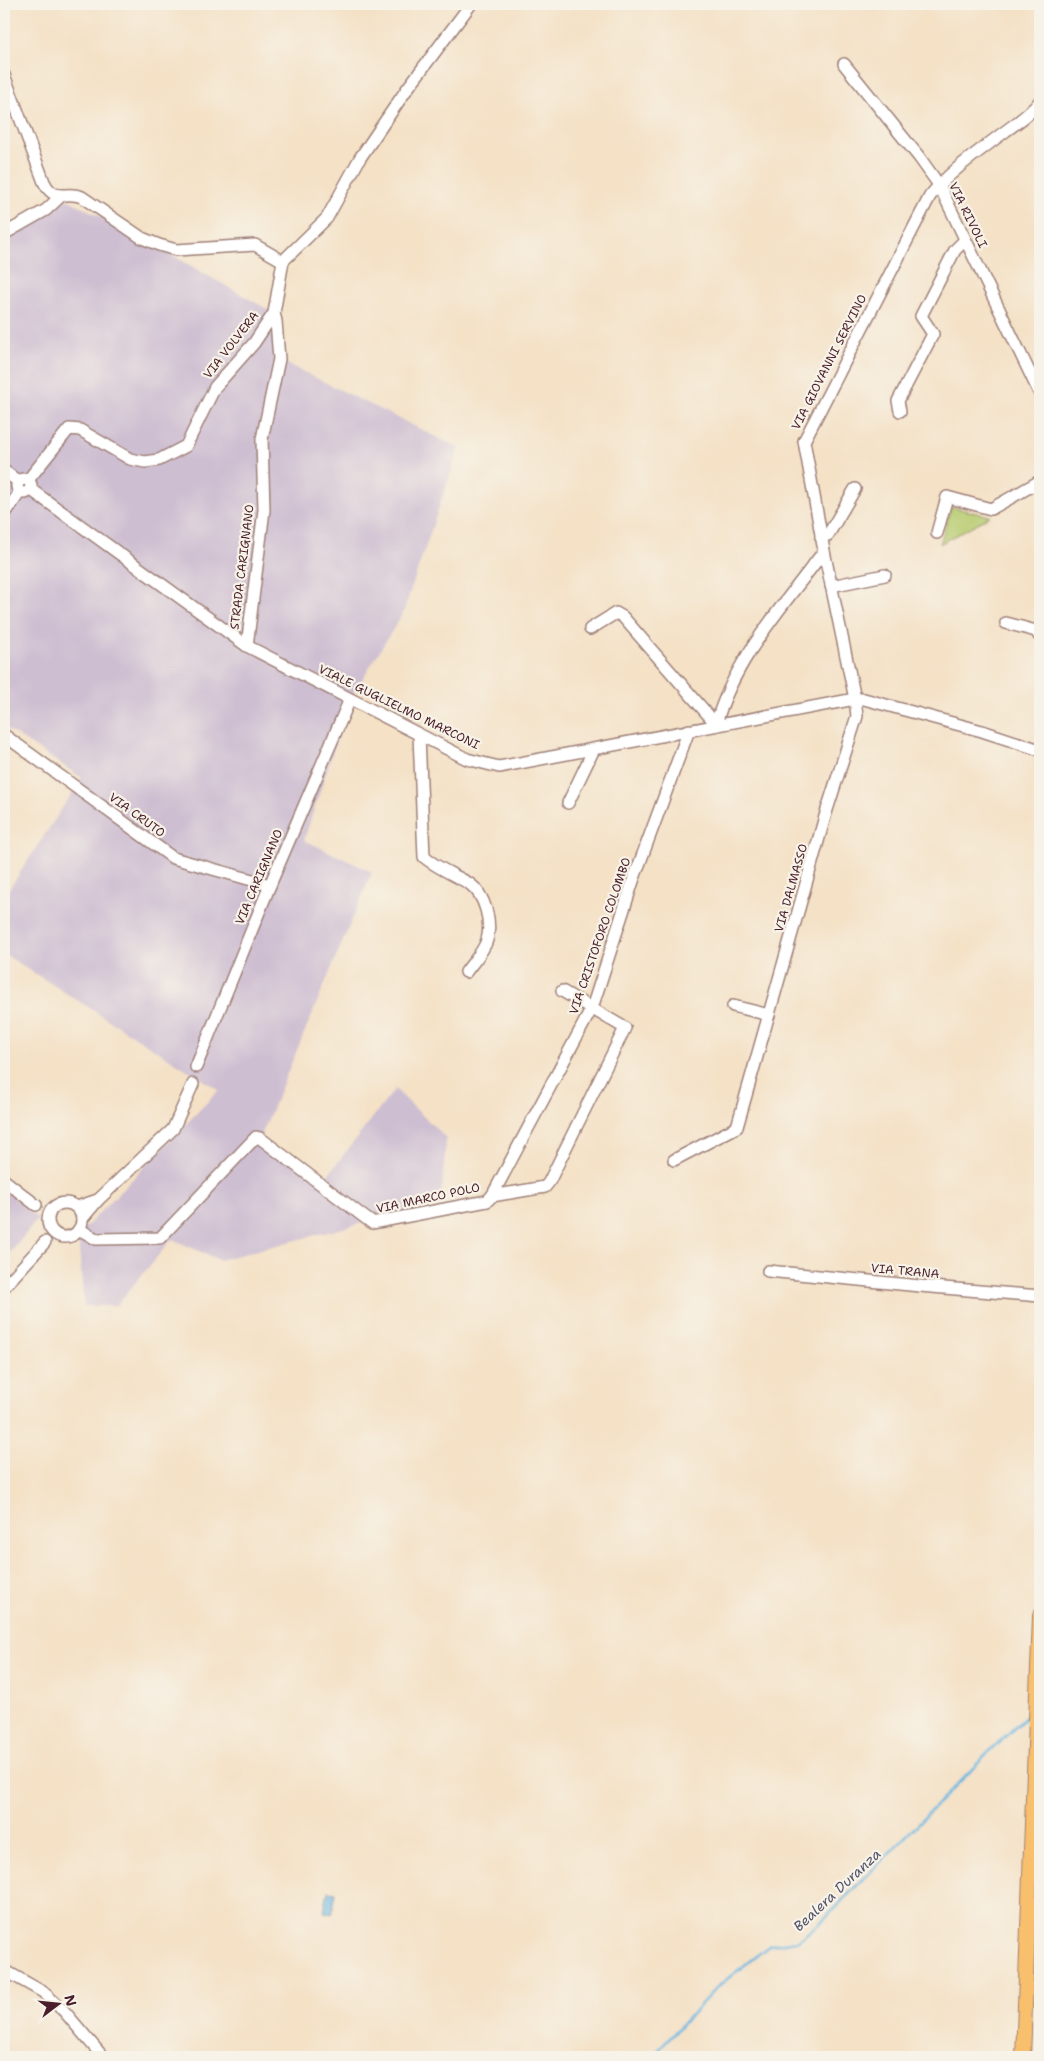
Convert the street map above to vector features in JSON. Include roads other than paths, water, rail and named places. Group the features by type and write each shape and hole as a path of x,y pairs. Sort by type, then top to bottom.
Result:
{"main road":[{"path":"1023,2057 1040,1616"}],"street":[{"path":"4,75 44,182 51,191 61,196 76,194 82,196 142,238 159,245 176,250 255,245 283,261 327,218 360,158 407,89 472,4"},
{"name":"VIA RIVOLI","path":"844,64 919,157 939,186 1040,394"},
{"name":"VIA GIOVANNI SERVINO","path":"824,551 804,441 930,196 987,145 1034,110 1040,101"},
{"path":"4,234 46,210 61,196"},
{"path":"900,411 898,401 933,334 921,316 955,250 964,240"},
{"name":"VIA VOLVERA","path":"4,515 69,429 80,430 130,459 145,462 158,460 182,450 186,446 215,386 254,343 274,313 283,261"},
{"name":"STRADA CARIGNANO","path":"247,646 264,510 262,439 278,360 274,313"},
{"name":"VIALE GUGLIELMO MARCONI","path":"4,471 247,646 467,759 500,767 716,724 855,699 864,699 982,731 1040,750"},
{"path":"937,533 947,497 991,508 1040,481"},
{"path":"821,537 828,535 855,488"},
{"path":"716,724 723,700 750,652 824,551"},
{"name":"VIA DALMASSO","path":"674,1160 737,1127 826,813 857,716 824,551"},
{"path":"831,586 885,575"},
{"path":"590,629 616,614 623,618 716,724"},
{"path":"1006,623 1036,631 1040,638"},
{"name":"VIA CARIGNANO","path":"196,1067 270,885 350,699"},
{"name":"VIA CRISTOFORO COLOMBO","path":"492,1196 592,1008 634,881 689,730"},
{"name":"VIALE GUGLIELMO MARCONI","path":"982,731 1040,743"},
{"name":"VIA CRUTO","path":"4,735 173,858 270,885"},
{"path":"419,735 424,857 471,885 480,895 487,912 489,929 487,942 466,972"},
{"path":"568,803 594,749"},
{"name":"VIA MARCO POLO","path":"80,1224 96,1239 160,1238 256,1137 372,1223 487,1201 492,1196 545,1187 625,1028 562,992"},
{"path":"733,1006 769,1015"},
{"path":"4,1180 36,1205 52,1227 66,1236 72,1235 98,1200 173,1129 193,1084"},
{"path":"36,1205 67,1203 77,1207 98,1200"},
{"path":"4,1287 45,1242 52,1227 52,1209 57,1205"},
{"path":"77,1207 80,1224"},
{"name":"VIA TRANA","path":"768,1271 1040,1296"},
{"path":"4,1970 43,1992 64,2011 103,2057"}],"water":[{"path":"328,1891 336,1892 332,1914 324,1912"}],"waterway":[{"name":"Bealera Duranza","path":"647,2057 654,2054 717,1987 770,1945 797,1941 819,1924 1028,1715"}]}
